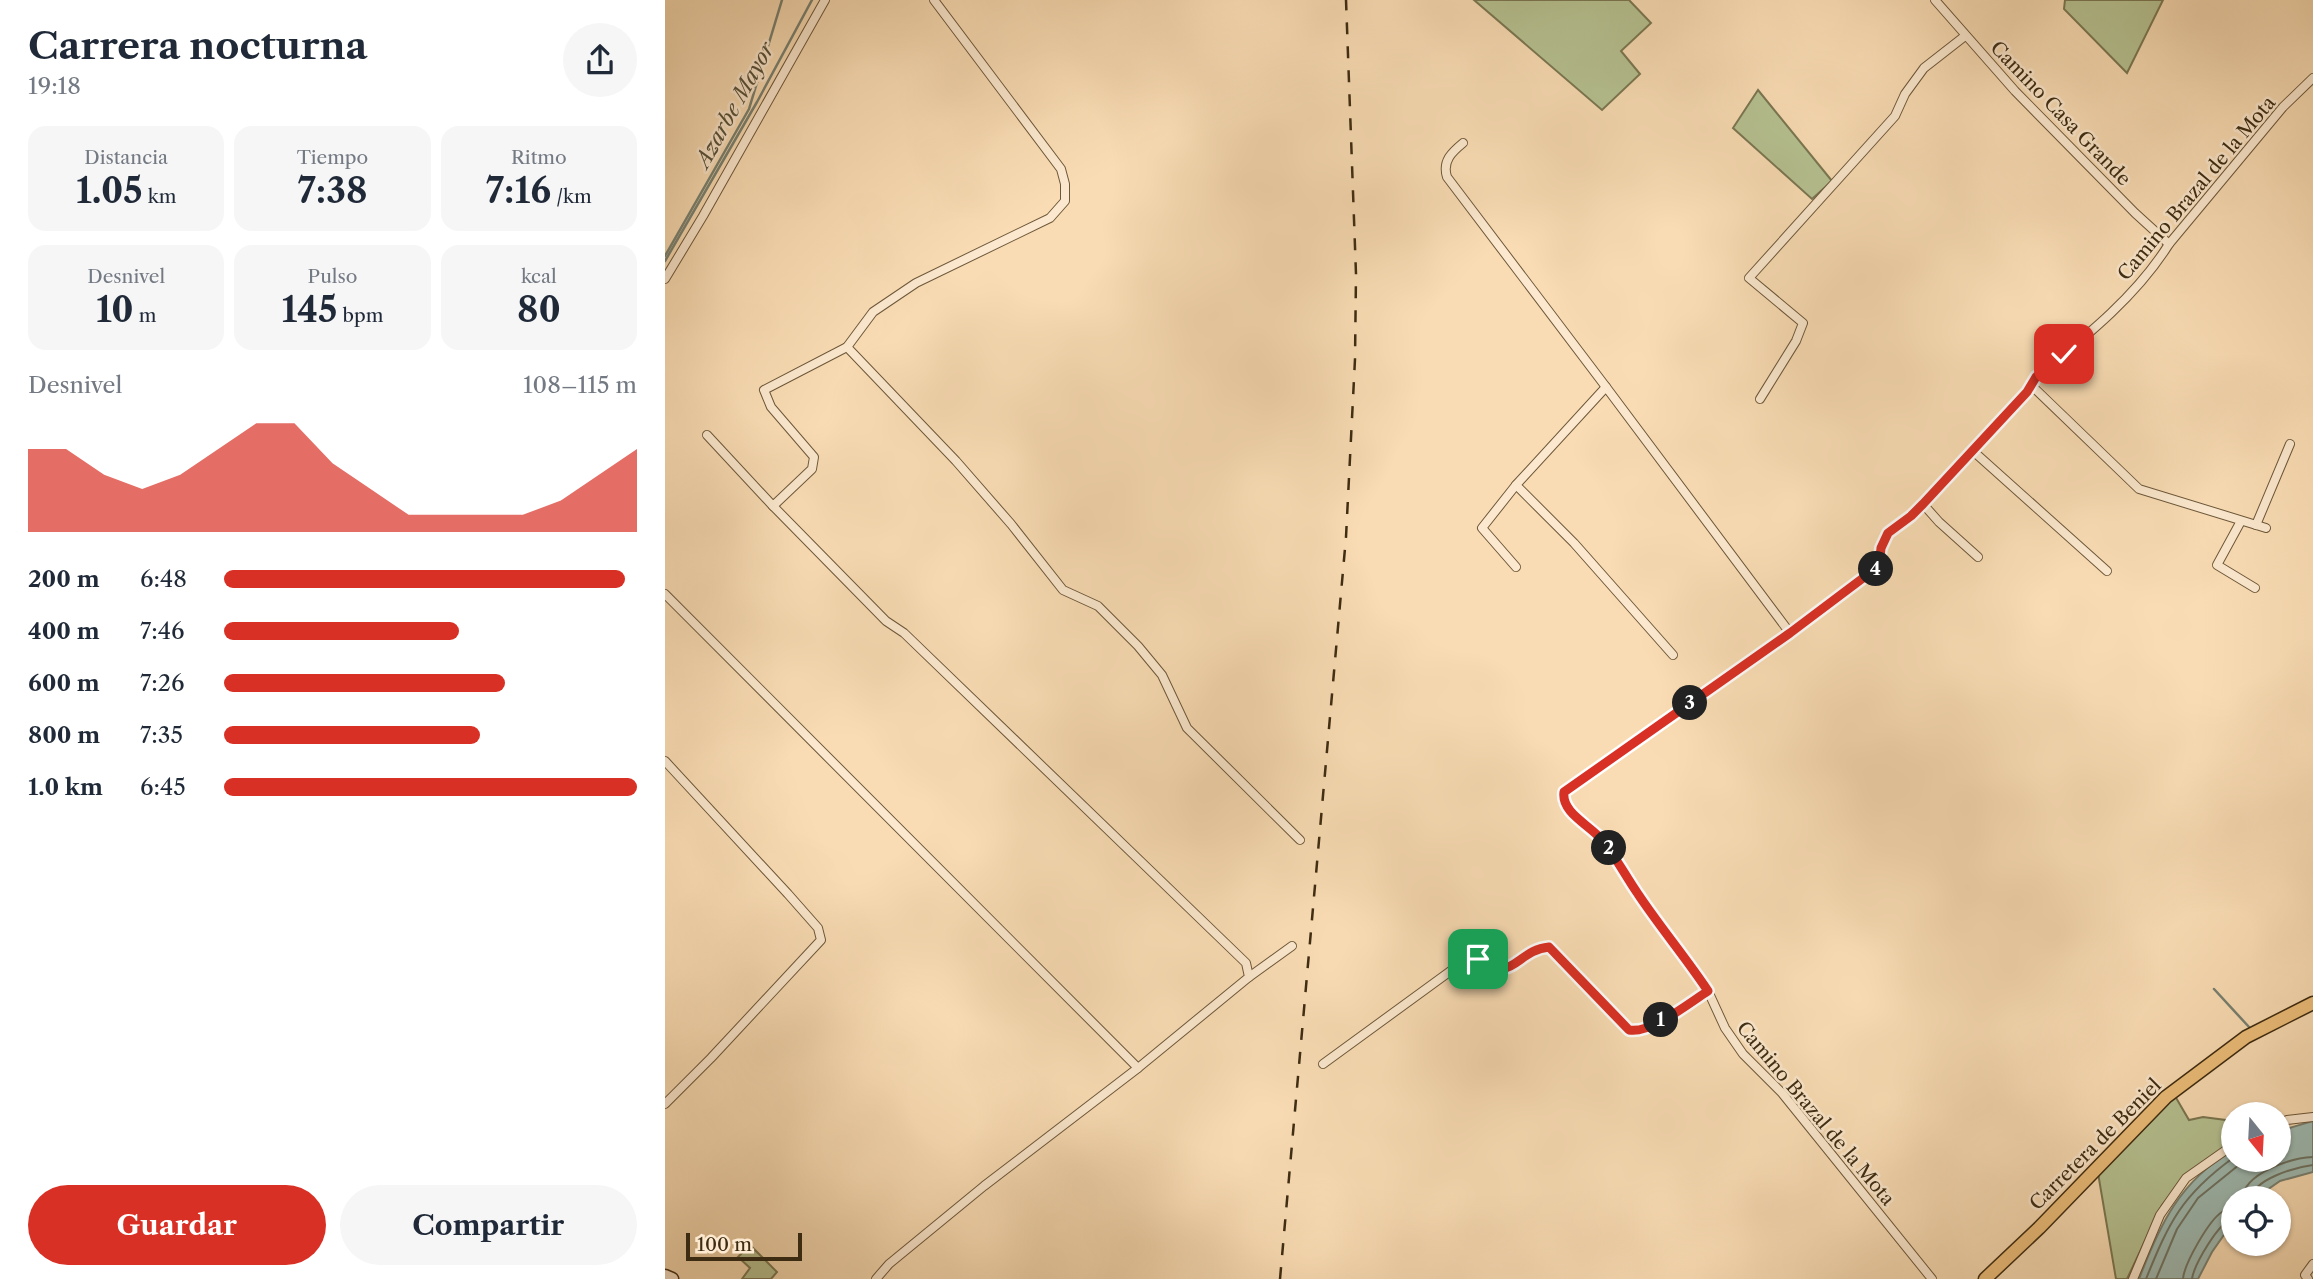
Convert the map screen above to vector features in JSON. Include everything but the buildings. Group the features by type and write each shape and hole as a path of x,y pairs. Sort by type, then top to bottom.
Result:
{"main road":[{"name":"Carretera de Beniel","path":"1985,1279 2065,1202 2166,1097 2246,1037 2313,1003"}],"street":[{"path":"665,279 825,0"},
{"path":"773,506 812,469 814,457 771,407 764,390 847,347 873,312 916,283 1050,218 1065,201 1065,184 1061,169 934,0"},
{"name":"Camino Casa Grande","path":"1935,0 2070,148 2169,244"},
{"path":"1760,400 1796,341 1803,323 1749,278 1895,116 1905,94 1924,68 1965,36"},
{"name":"Camino Brazal de la Mota","path":"1932,1279 1782,1093 1743,1054 1725,1028 1708,991 1638,895 1608,847 1594,830 1567,809 1563,801 1564,792 1790,633 1879,566 1881,548 1888,533 1923,504 1973,451 2036,377 2124,300 2155,266 2169,244 2283,107 2313,78"},
{"path":"1463,143 1445,162 1447,177 1790,633"},
{"path":"847,347 956,461 1011,524 1063,590 1098,606 1138,646 1162,675 1187,728 1300,840"},
{"path":"2031,385 2139,489 2261,527 2290,444"},
{"path":"1515,567 1482,528 1515,485 1606,387"},
{"path":"707,435 886,621 904,633 941,668 1246,963 1249,977"},
{"path":"1973,451 2106,572"},
{"path":"1515,485 1574,543 1672,655"},
{"path":"1923,504 1978,557"},
{"path":"2241,521 2217,565 2255,588"},
{"path":"665,594 1138,1068"},
{"path":"665,761 796,902 818,928 821,940 665,1104"},
{"path":"876,1279 889,1264 984,1186 1292,946"},
{"path":"1323,1064 1467,959 1478,959 1494,970 1504,970 1540,948 1549,947 1629,1030 1638,1031 1651,1027 1708,991"},
{"path":"2291,1119 2313,1116"},
{"path":"2133,1279 2160,1215 2186,1178 2221,1153"},
{"path":"2308,1279 2305,1275 2313,1264"},
{"path":"665,1276 672,1279"}],"green space":[{"path":"1474,0 1629,0 1651,23 1621,51 1640,74 1602,110"},
{"path":"2065,0 2163,0 2127,73 2064,9"},
{"path":"1758,90 1832,181 1812,199 1733,128"},
{"path":"2175,1096 2189,1120 2203,1117 2221,1119 2221,1151 2189,1173 2162,1205 2127,1279 2116,1279 2098,1173"},
{"path":"750,1245 777,1272 771,1279 742,1279 750,1268 738,1257"}],"water":[{"path":"2313,1121 2313,1172 2280,1181 2273,1186 2221,1186 2221,1239 2198,1279 2139,1279 2155,1240 2174,1205 2215,1162 2221,1158 2221,1172 2291,1172 2291,1127"}],"waterway":[{"name":"Azarbe Mayor","path":"665,256 749,109 782,0"},
{"name":"Azarbe Mayor","path":"665,261 757,102 812,0"},
{"path":"2214,989 2249,1027"}],"railway":[{"path":"1280,1279 1346,537 1355,359 1356,274 1346,0"}],"route":[{"path":"1478,959 1494,970 1504,970 1540,948 1549,947 1629,1030 1638,1031 1651,1027 1708,991 1638,895 1608,847 1594,830 1567,809 1563,801 1564,792 1870,574 1879,566 1881,548 1888,533 1911,516 1943,485 2027,392 2036,377 2064,354"}]}
